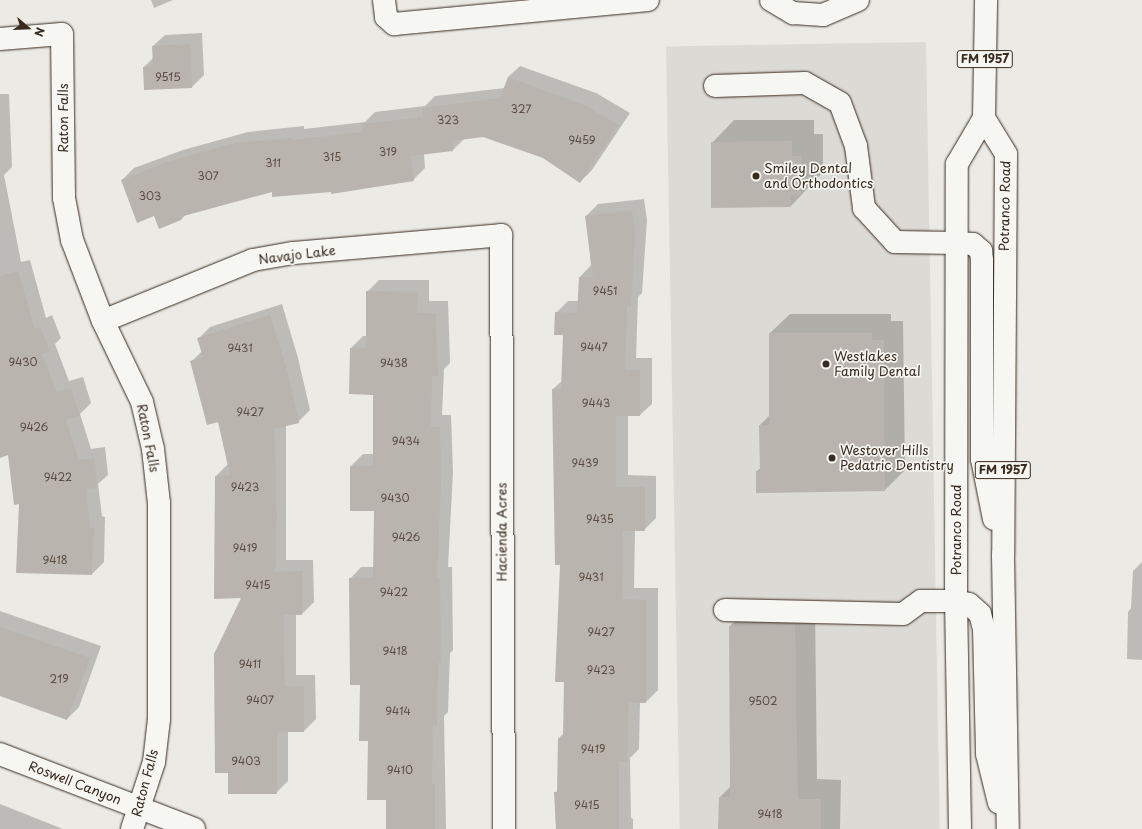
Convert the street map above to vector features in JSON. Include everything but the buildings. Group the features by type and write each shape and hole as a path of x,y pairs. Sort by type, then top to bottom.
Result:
{"main road":[{"path":"384,0 386,17 394,24 648,0"},
{"path":"771,0 793,13 823,15 858,0"},
{"name":"FM 1957","path":"984,118 986,0"},
{"name":"Raton Falls","path":"0,39 62,34 64,198 81,267 103,321 142,402 153,449 159,503 159,719 154,762 132,829"},
{"path":"715,86 805,83 840,103 856,146 864,208 895,242 973,244 981,251 982,459 1003,555"},
{"name":"Potranco Road","path":"960,829 956,601 956,164 984,118 1006,154 1003,555 1008,829"},
{"name":"Navajo Lake","path":"103,321 252,260 293,253 501,235"},
{"name":"Hacienda Acres","path":"501,235 504,829"},
{"path":"725,610 903,614 921,601 956,601 969,604 980,614 984,629 987,754 1008,829"},
{"name":"Roswell Canyon","path":"0,754 194,829"}],"shaded area":[{"path":"926,42 940,829 680,829 666,47"}],"place":[{"name":"Smiley Dental and Orthodontics","path":"756,176"},
{"name":"Westlakes Family Dental","path":"826,364"},
{"name":"Westover Hills Pedatric Dentistry","path":"832,458"}]}
